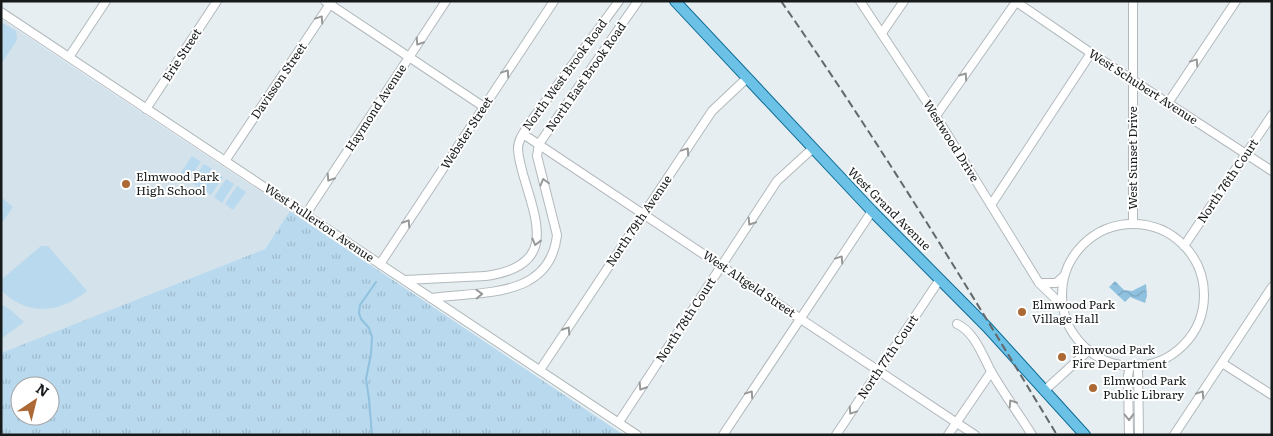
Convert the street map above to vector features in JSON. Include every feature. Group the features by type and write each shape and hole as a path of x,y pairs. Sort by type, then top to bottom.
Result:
{"main road":[{"name":"West Grand Avenue","path":"675,1 812,149 987,327 1085,435"}],"street":[{"path":"69,57 106,1"},
{"name":"Erie Street","path":"146,109 218,1"},
{"name":"Haymond Avenue","path":"306,214 446,1"},
{"name":"Webster Street","path":"380,264 554,1"},
{"name":"North West Brook Road","path":"404,280 491,276 529,259 535,248 538,235 519,162 519,141 619,1"},
{"name":"North East Brook Road","path":"431,298 456,294 504,291 531,280 542,272 552,256 557,235 537,156 539,144 638,1"},
{"name":"Westwood Drive","path":"860,1 936,116 1039,283 1063,306"},
{"path":"882,33 904,1"},
{"path":"1027,9 1033,1"},
{"name":"West Sunset Drive","path":"1133,1 1133,224"},
{"path":"1230,1 1230,10"},
{"path":"1168,103 1236,1"},
{"path":"329,2 484,107"},
{"name":"Davisson Street","path":"225,161 329,2"},
{"path":"936,116 1016,2"},
{"name":"West Schubert Avenue","path":"1016,2 1272,171"},
{"name":"West Fullerton Avenue","path":"1,12 637,435"},
{"path":"991,205 1091,53"},
{"name":"North 79th Avenue","path":"540,370 712,112 747,78"},
{"name":"North 76th Court","path":"1184,246 1272,115"},
{"name":"West Altgeld Street","path":"523,134 975,435"},
{"name":"North 78th Court","path":"619,422 777,182 812,149"},
{"path":"723,435 872,211"},
{"path":"1039,283 1056,283 1064,276 1076,253 1088,240 1110,228 1133,224 1159,229 1172,236 1184,246 1196,263 1203,282 1204,302 1199,320 1188,340 1176,351 1156,362 1134,365 1112,362 1089,350 1072,330 1063,306 1064,276"},
{"name":"North 77th Court","path":"836,435 940,279"},
{"path":"1174,435 1272,287"},
{"path":"957,324 978,347 991,372 1032,435"},
{"path":"1044,391 1089,350"},
{"path":"1222,363 1272,396"},
{"path":"1129,435 1128,376 1134,365"},
{"path":"1134,365 1139,435"},
{"path":"948,435 991,372"}],"shaded area":[{"name":"Elmwood Park High School","path":"1,19 290,211 265,249 1,353"}],"green space":[{"path":"1,22 16,31 17,40 1,64"},
{"path":"192,156 201,162 188,180 180,174"},
{"path":"204,164 212,169 200,188 191,182"},
{"path":"215,171 223,177 211,195 202,189"},
{"path":"226,179 234,184 222,203 214,197"},
{"path":"237,186 246,192 233,210 225,204"},
{"path":"1,197 13,207 1,224"},
{"path":"290,211 624,435 1,435 1,353 265,249"},
{"path":"41,246 48,246 87,291 66,304 44,309 22,305 11,299 1,290 1,280"},
{"path":"1,304 24,322 1,339"}],"water":[{"path":"1115,281 1124,290 1132,291 1146,284 1147,296 1145,303 1130,297 1125,302 1109,287"}],"waterway":[{"path":"372,435 366,379 372,337 369,328 361,319 359,313 360,305 376,282"}],"railway":[{"path":"781,1 888,162 1057,435"}],"place":[{"name":"Elmwood Park High School","path":"126,184"},
{"name":"Elmwood Park Village Hall","path":"1022,312"},
{"name":"Elmwood Park Fire Department","path":"1062,357"},
{"name":"Elmwood Park Public Library","path":"1093,388"}]}
